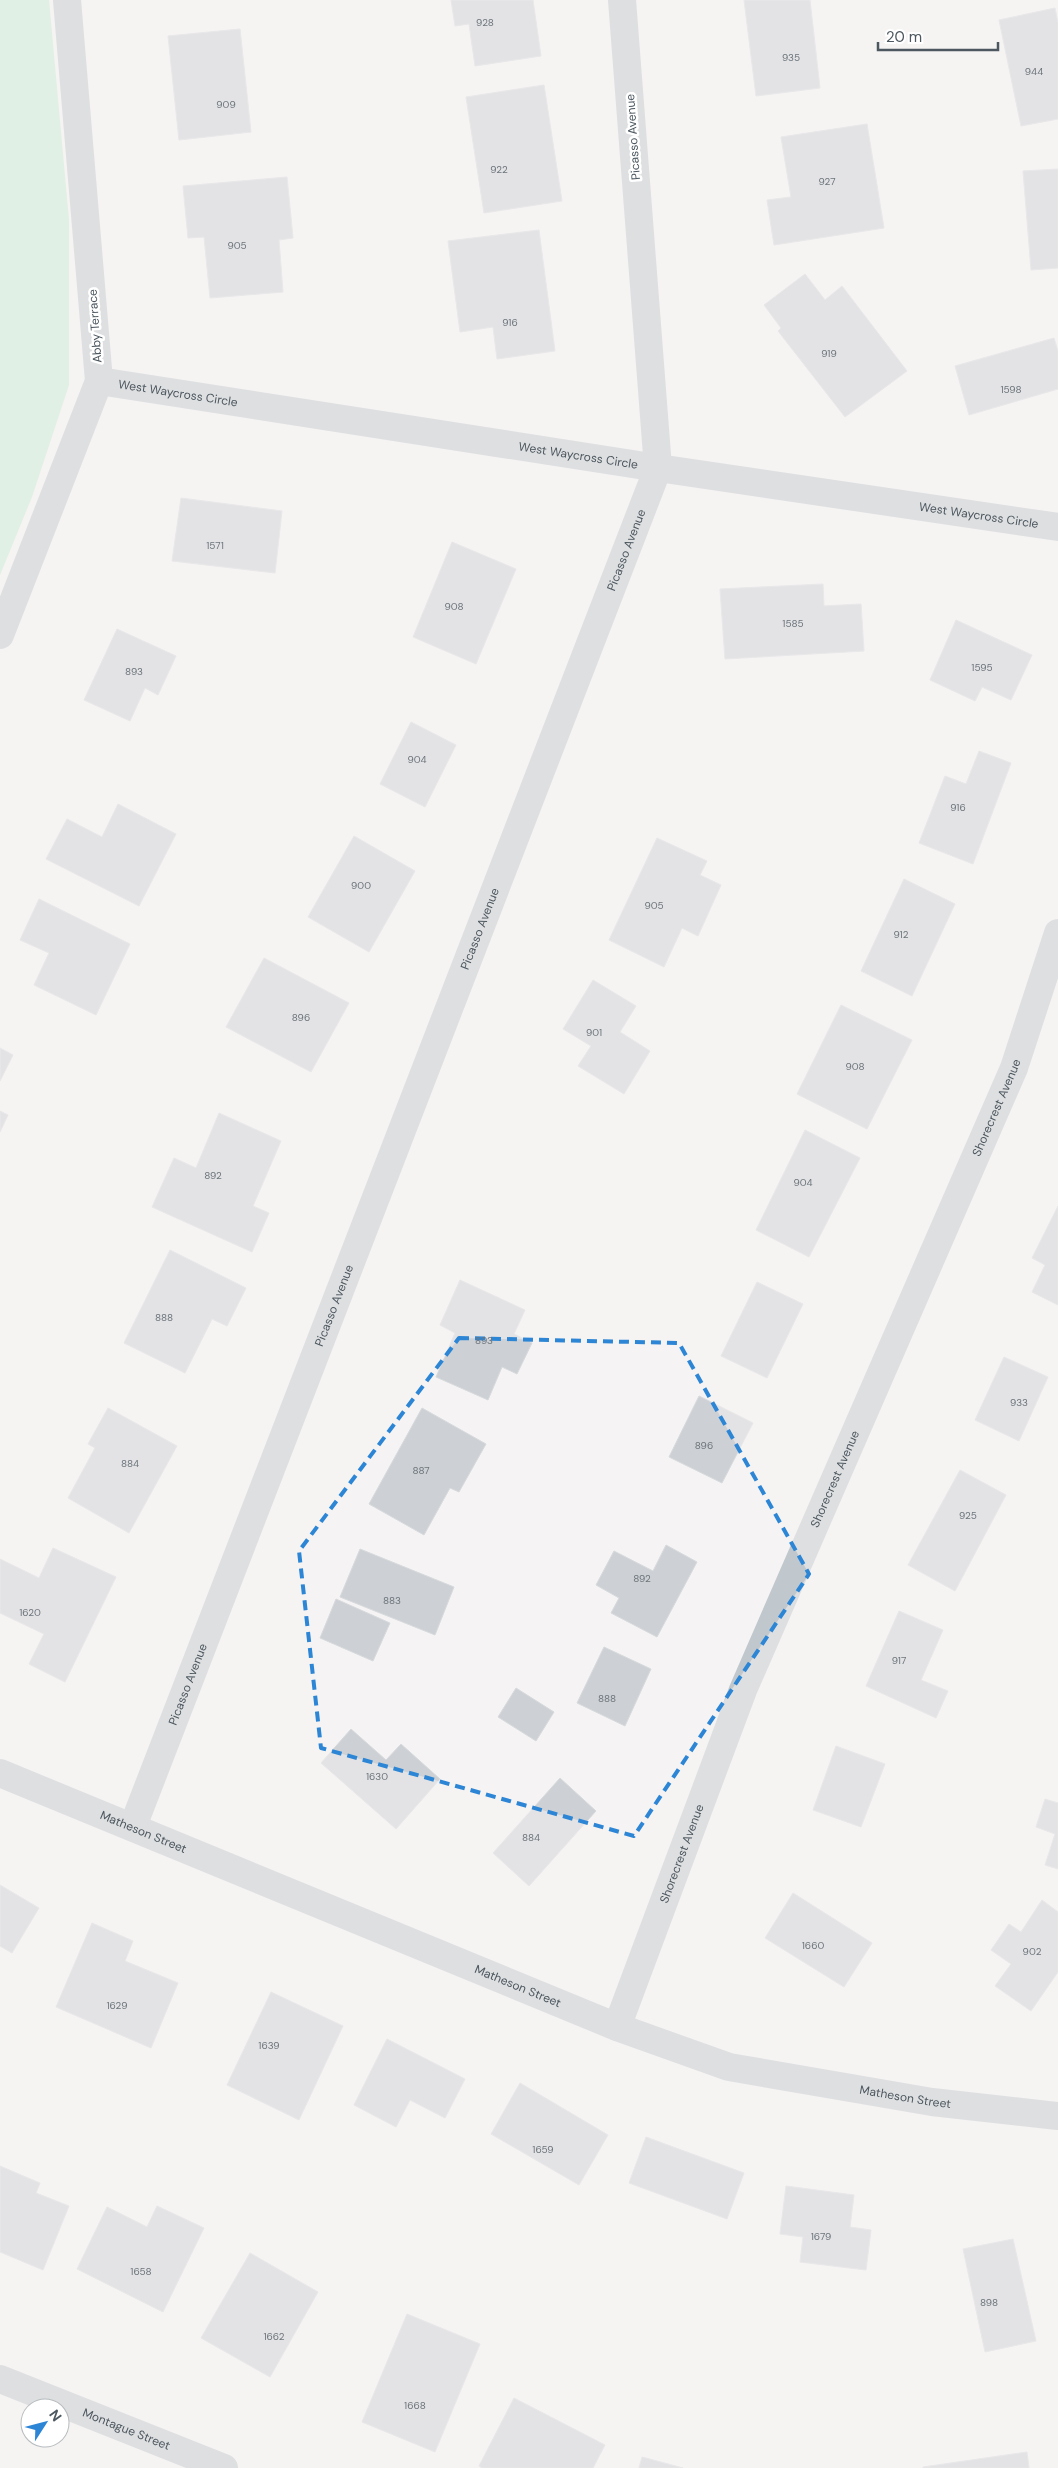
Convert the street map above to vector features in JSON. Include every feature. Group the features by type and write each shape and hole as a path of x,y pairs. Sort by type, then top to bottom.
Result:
{"street":[{"name":"Abby Terrace","path":"0,635 99,381 67,0"},
{"name":"Picasso Avenue","path":"133,1826 658,468 622,0"},
{"name":"West Waycross Circle","path":"99,381 1058,528"},
{"name":"Shorecrest Avenue","path":"617,2027 743,1690 1014,1068 1058,933"},
{"name":"Matheson Street","path":"0,1773 133,1826 617,2027 729,2067 932,2102 1058,2116"},
{"name":"Montague Street","path":"0,2379 224,2468"}],"highlighted area":[{"path":"459,1338 679,1343 809,1574 634,1836 321,1748 299,1551"}],"green space":[{"path":"0,0 49,0 69,220 69,385 32,497 0,575"}],"building":[{"path":"451,0 533,0 541,56 475,66 469,24 455,26"},
{"path":"744,0 810,0 820,88 756,96"},
{"path":"1055,8 1058,23 1058,119 1021,126 999,20"},
{"path":"240,29 251,132 179,140 168,36"},
{"path":"544,85 562,201 484,213 466,97"},
{"path":"867,124 884,228 774,245 767,200 791,197 781,137"},
{"path":"1058,169 1058,268 1031,270 1023,171"},
{"path":"287,177 293,238 279,240 283,292 210,298 204,237 188,238 183,186"},
{"path":"539,230 555,351 497,359 493,327 460,332 448,241"},
{"path":"805,274 825,300 842,286 907,371 845,417 778,331 781,328 764,305"},
{"path":"1054,338 1058,351 1058,389 969,415 955,366"},
{"path":"181,498 282,511 275,573 172,561"},
{"path":"452,542 516,569 476,664 413,637"},
{"path":"823,584 824,606 861,604 864,651 725,659 720,589"},
{"path":"956,620 1032,655 1011,700 982,687 975,701 930,680"},
{"path":"117,629 176,656 158,695 145,688 130,721 84,700"},
{"path":"411,722 456,745 425,807 380,784"},
{"path":"979,751 1011,763 973,864 919,843 945,776 966,784"},
{"path":"118,804 176,834 139,906 46,859 67,819 102,837"},
{"path":"354,836 415,871 369,952 308,917"},
{"path":"657,838 707,861 700,875 721,885 698,936 682,928 664,967 609,940"},
{"path":"904,879 955,904 912,996 861,971"},
{"path":"39,899 130,944 96,1015 34,985 49,953 20,940"},
{"path":"264,958 349,1003 311,1072 226,1027"},
{"path":"593,980 636,1006 620,1032 650,1051 624,1094 578,1066 591,1046 563,1029"},
{"path":"841,1005 912,1040 867,1129 797,1094"},
{"path":"0,1048 13,1055 0,1081"},
{"path":"0,1111 8,1115 0,1132"},
{"path":"219,1113 281,1141 253,1206 269,1213 252,1252 152,1207 174,1158 196,1168"},
{"path":"805,1130 860,1158 809,1257 756,1230"},
{"path":"1058,1206 1058,1305 1032,1292 1045,1265 1032,1258"},
{"path":"170,1250 246,1288 227,1326 212,1319 185,1373 124,1343"},
{"path":"460,1280 525,1310 514,1334 532,1343 517,1374 502,1367 488,1400 436,1377 455,1333 440,1325"},
{"path":"757,1282 803,1304 767,1378 721,1356"},
{"path":"1004,1357 1048,1377 1019,1441 975,1420"},
{"path":"699,1396 753,1423 722,1483 669,1457"},
{"path":"108,1408 177,1446 129,1533 68,1498 95,1448 88,1444"},
{"path":"422,1408 486,1444 459,1492 450,1488 424,1535 369,1504"},
{"path":"960,1470 1006,1495 955,1591 908,1565"},
{"path":"666,1545 697,1562 657,1637 611,1613 619,1598 596,1585 614,1551 653,1571"},
{"path":"53,1548 116,1577 65,1682 29,1664 44,1634 0,1613 0,1559 39,1578"},
{"path":"360,1549 454,1587 435,1635 340,1597"},
{"path":"336,1599 390,1623 373,1661 320,1638"},
{"path":"899,1611 943,1630 921,1680 948,1691 936,1718 866,1686"},
{"path":"604,1647 651,1669 625,1726 577,1703"},
{"path":"516,1688 554,1712 536,1741 498,1717"},
{"path":"351,1729 386,1760 401,1744 440,1779 396,1829 321,1763"},
{"path":"836,1746 885,1764 861,1827 813,1810"},
{"path":"560,1778 596,1811 529,1886 493,1853"},
{"path":"1045,1799 1058,1803 1058,1869 1045,1865 1055,1834 1036,1827"},
{"path":"0,1885 39,1908 12,1953 0,1946"},
{"path":"793,1893 872,1943 844,1987 765,1938"},
{"path":"1042,1900 1058,1912 1058,1972 1031,2011 995,1986 1011,1964 991,1950 1009,1924 1021,1932"},
{"path":"92,1923 133,1941 125,1961 178,1983 151,2048 56,2007"},
{"path":"271,1992 343,2026 299,2120 227,2085"},
{"path":"387,2039 465,2079 445,2118 410,2100 396,2127 354,2105"},
{"path":"520,2083 608,2135 579,2185 491,2134"},
{"path":"646,2137 744,2173 727,2219 629,2183"},
{"path":"0,2166 40,2183 36,2193 69,2206 43,2270 0,2252"},
{"path":"786,2186 854,2195 850,2227 871,2230 866,2270 800,2262 803,2237 780,2234"},
{"path":"157,2206 204,2228 163,2312 77,2269 107,2207 147,2227"},
{"path":"1013,2239 1036,2341 985,2352 963,2249"},
{"path":"250,2253 318,2292 270,2377 201,2338"},
{"path":"407,2314 480,2344 435,2452 362,2422"},
{"path":"514,2398 605,2445 593,2468 482,2468 479,2466"},
{"path":"1027,2452 1029,2468 923,2468 923,2467"},
{"path":"642,2457 683,2468 639,2468"}]}
